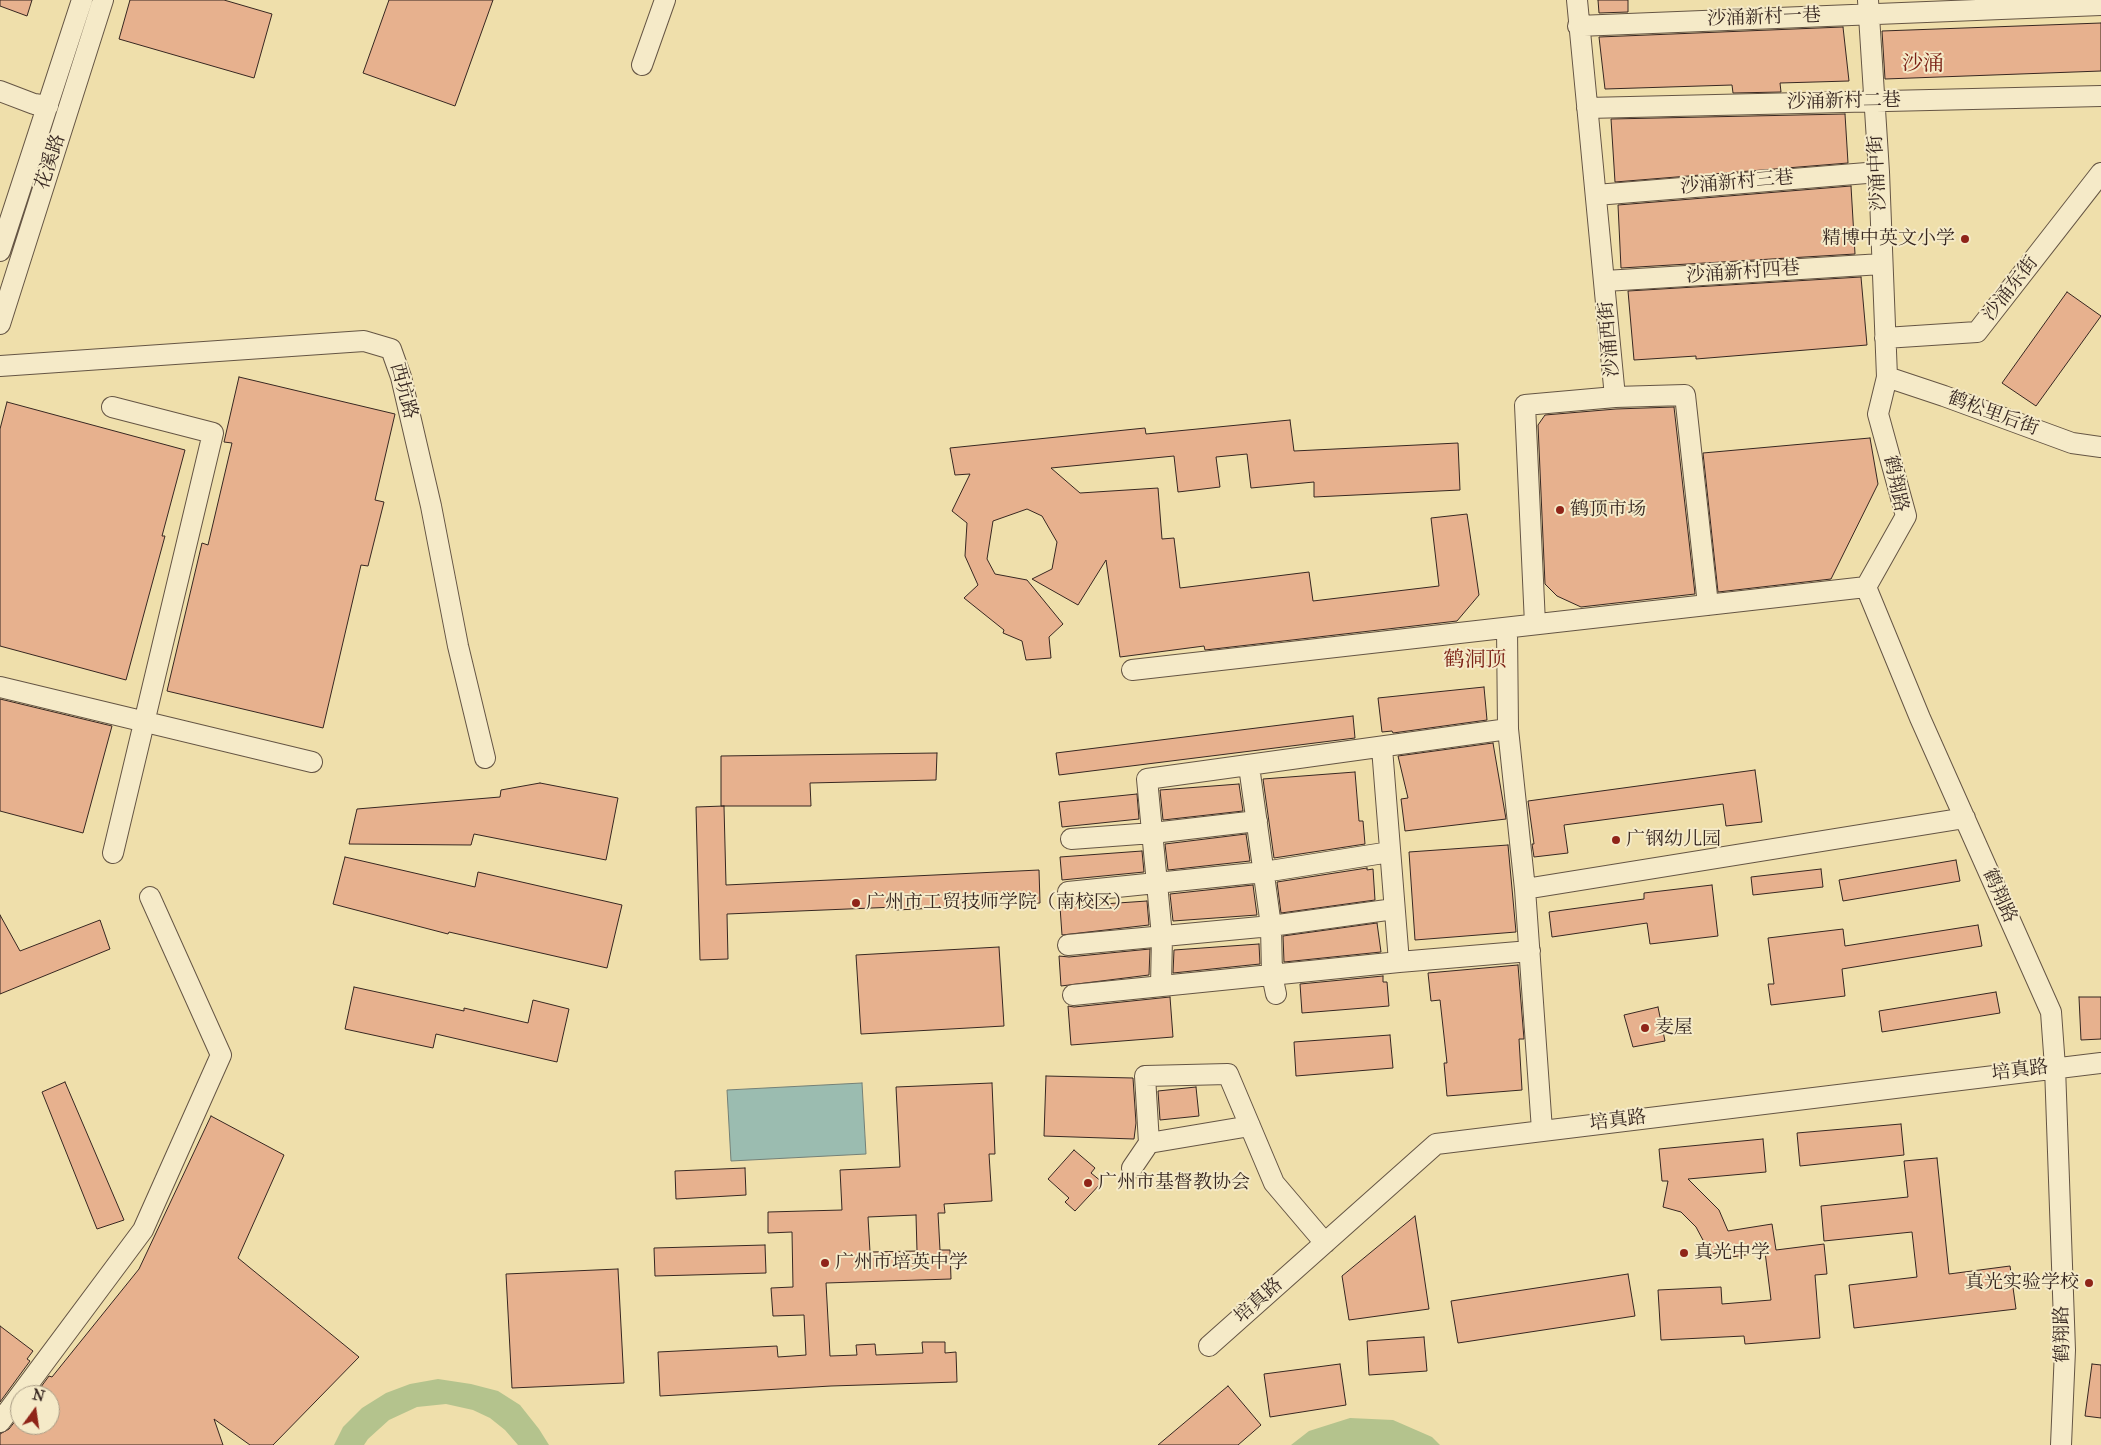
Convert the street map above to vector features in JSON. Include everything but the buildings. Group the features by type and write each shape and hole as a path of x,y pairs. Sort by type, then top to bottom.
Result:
{"street":[{"name":"花溪路","path":"0,251 82,0"},
{"name":"花溪路","path":"0,324 103,0"},
{"path":"642,65 665,0"},
{"name":"沙涌西街","path":"1577,0 1615,396 1685,394 1708,605"},
{"name":"沙涌新村一巷","path":"1578,26 1868,7 2101,5"},
{"name":"沙涌中街","path":"1868,7 1879,172 1886,377"},
{"path":"0,91 34,104 48,106"},
{"name":"沙涌新村二巷","path":"1587,108 2101,96"},
{"name":"沙涌新村三巷","path":"1596,195 1879,172"},
{"name":"沙涌东街","path":"1885,338 1977,332 2101,173"},
{"name":"沙涌新村四巷","path":"1604,282 1882,264"},
{"name":"西坑路","path":"0,366 364,341 391,349 401,377 431,506 458,646 485,758"},
{"name":"鹤松里后街","path":"1886,377 2072,443 2101,447"},
{"name":"鹤翔路","path":"1886,377 1878,414 1906,516 1866,587 1920,718 2051,1012 2065,1350 2061,1445"},
{"path":"1535,624 1525,406 1615,396"},
{"path":"112,407 213,433 113,852"},
{"path":"1132,670 1866,587"},
{"path":"1507,628 1508,729 1526,889 1542,1130"},
{"path":"0,687 312,762"},
{"path":"1161,986 1162,936 1147,780 1508,729"},
{"path":"1382,748 1399,962"},
{"path":"1250,766 1271,926 1274,984"},
{"path":"1526,889 1965,818"},
{"path":"1071,839 1153,833 1257,821"},
{"path":"1068,892 1264,872 1390,852"},
{"path":"0,1422 144,1230 221,1055 150,897"},
{"path":"1068,945 1271,926 1394,909"},
{"path":"1073,995 1161,986 1274,984 1399,962 1530,951"},
{"name":"培真路","path":"1209,1346 1436,1144 2054,1067 2101,1063"},
{"path":"1132,1168 1149,1143 1145,1076 1228,1074 1274,1183 1325,1243"},
{"path":"1149,1143 1250,1126"}],"green space":[{"path":"438,1379 471,1384 498,1391 520,1405 549,1445 518,1445 505,1430 490,1418 473,1410 446,1404 417,1407 389,1420 364,1445 334,1445 343,1427 362,1408 386,1393 410,1384"},
{"path":"1350,1418 1393,1420 1432,1437 1440,1445 1291,1445 1309,1431"}],"water":[{"path":"862,1083 866,1154 731,1161 727,1090"}],"place":[{"name":"精博中英文小学","path":"1965,239"},
{"name":"鹤顶市场","path":"1560,510"},
{"name":"广钢幼儿园","path":"1616,840"},
{"name":"广州市工贸技师学院（南校区）","path":"856,903"},
{"name":"麦屋","path":"1645,1028"},
{"name":"广州市基督教协会","path":"1088,1183"},
{"name":"真光中学","path":"1684,1253"},
{"name":"广州市培英中学","path":"825,1263"},
{"name":"真光实验学校","path":"2089,1283"}],"district":[{"name":"沙涌","path":"1923,65"},
{"name":"鹤洞顶","path":"1475,661"}]}
